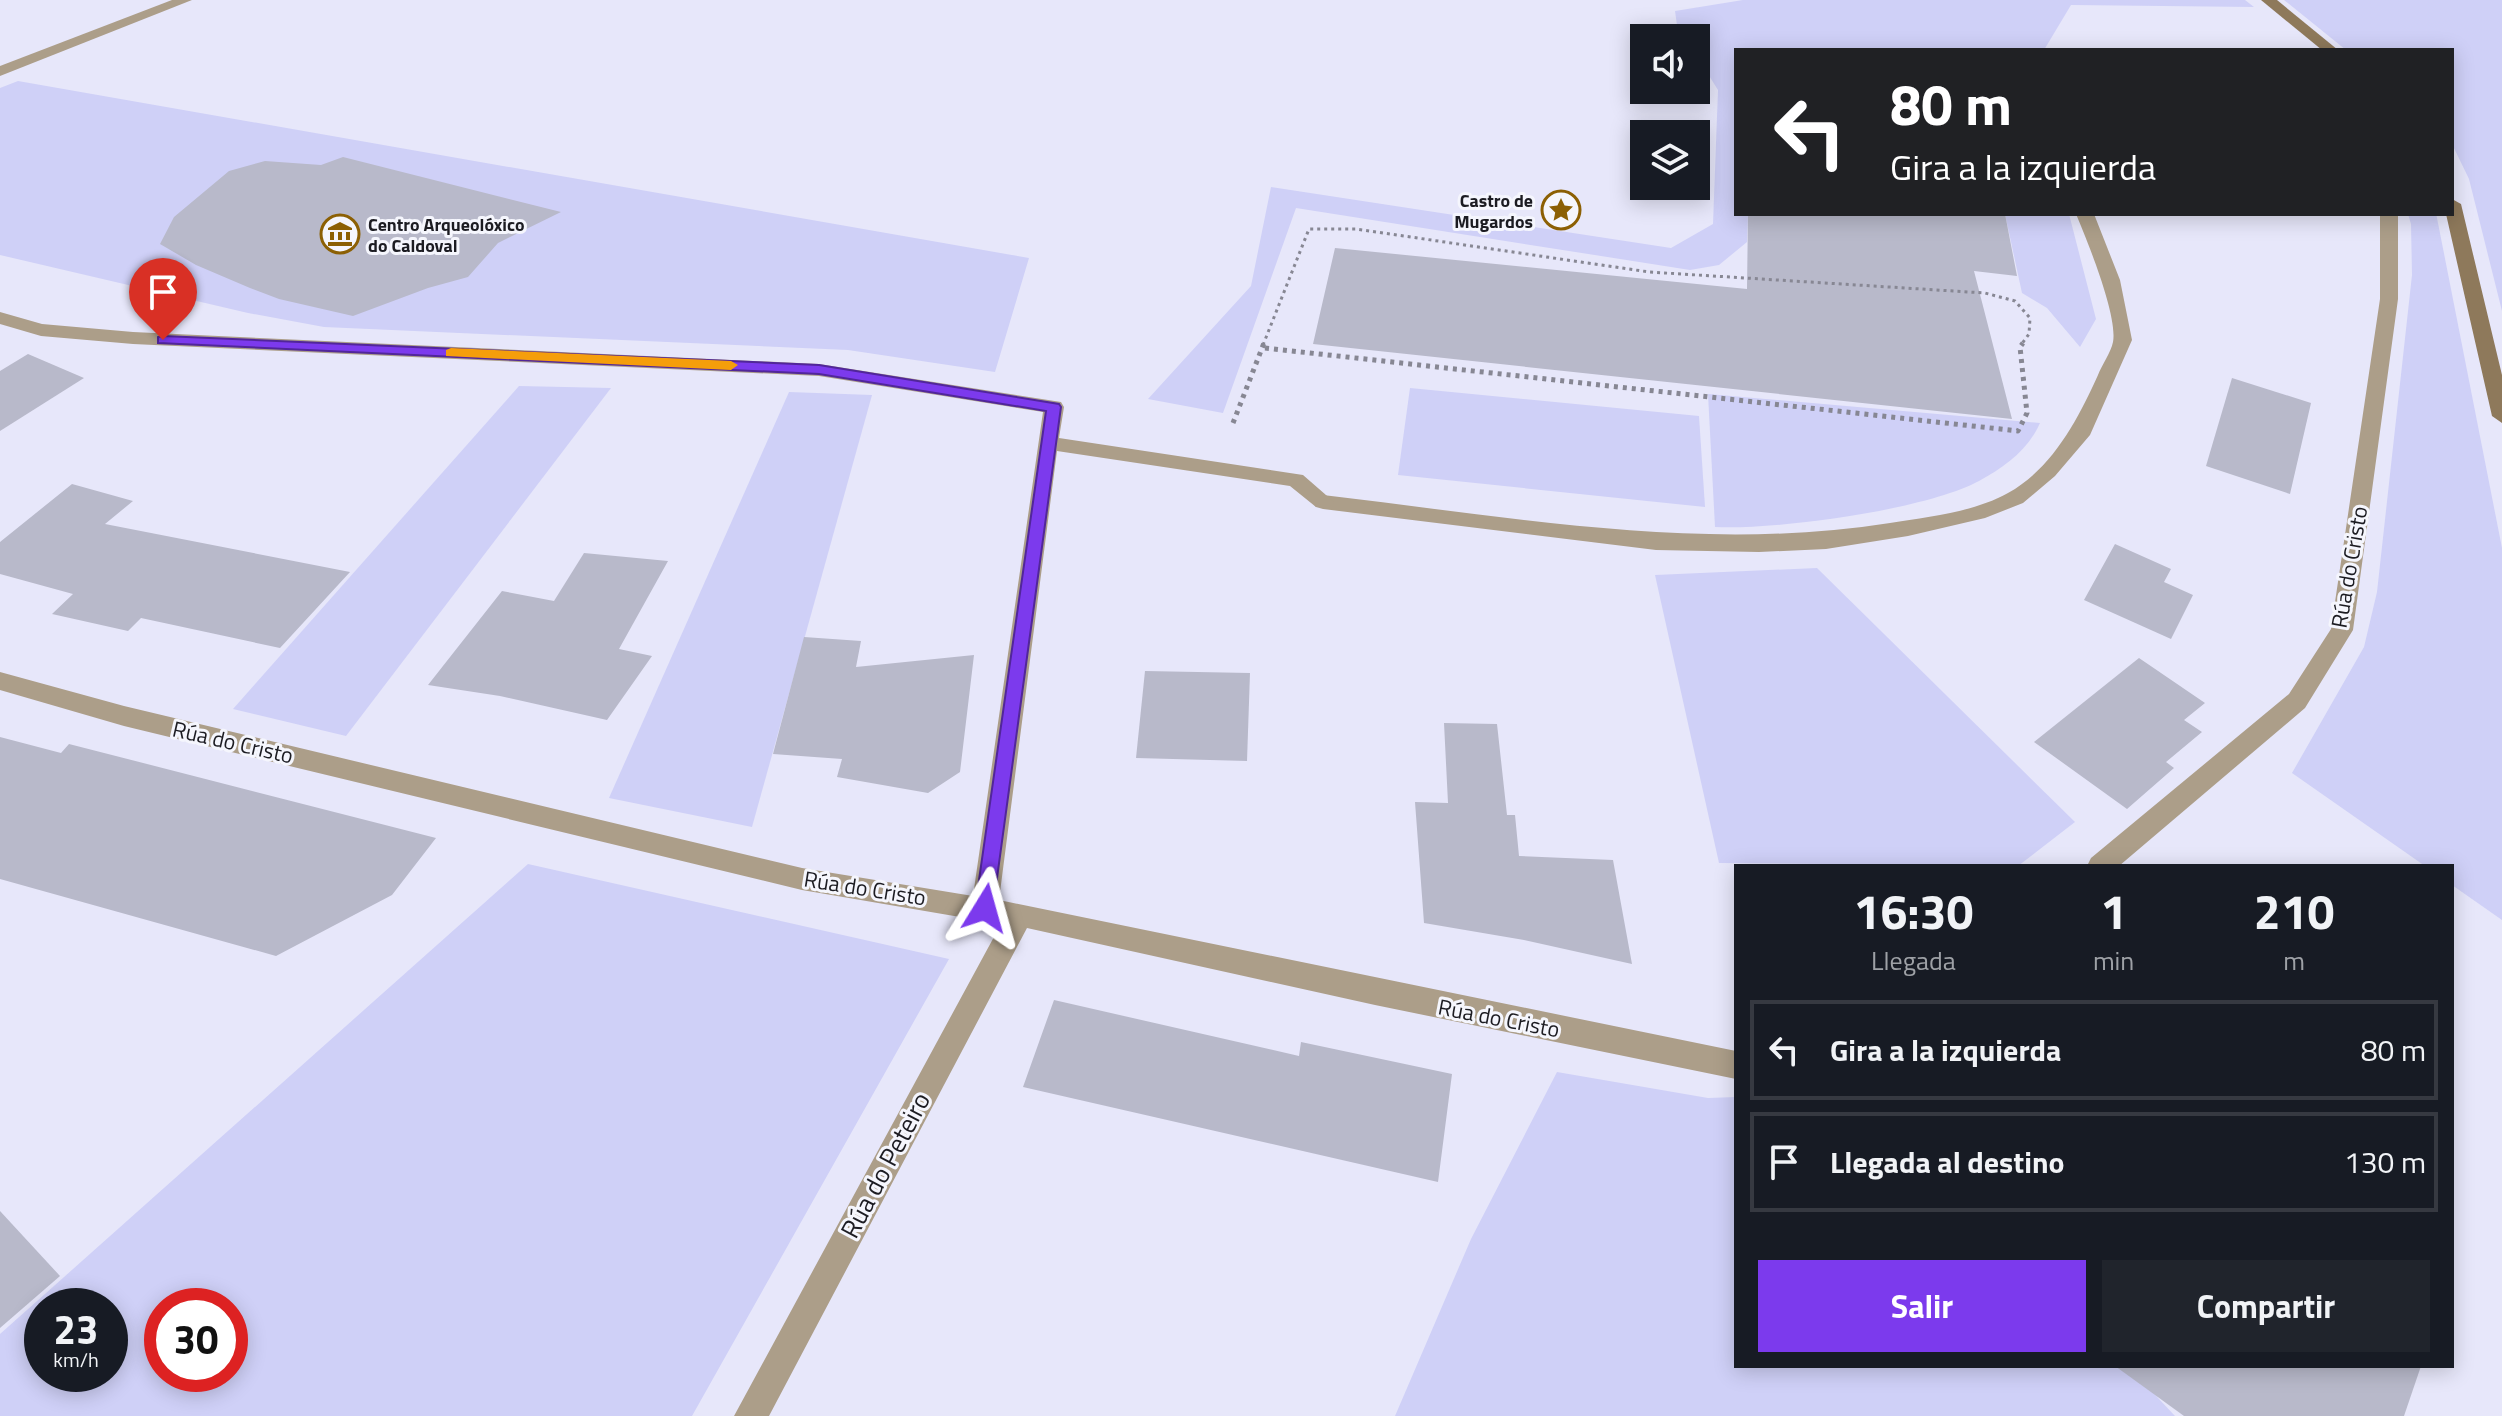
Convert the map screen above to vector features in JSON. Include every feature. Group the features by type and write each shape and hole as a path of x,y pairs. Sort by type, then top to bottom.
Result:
{"street":[{"path":"0,71 185,0"},
{"path":"2268,0 2328,48"},
{"path":"2454,212 2502,416"},
{"path":"1048,443 1296,480 1323,502 1656,542 1759,544 1826,541 1977,513 2016,498 2048,471 2083,430 2123,340 2111,280 2086,216"},
{"name":"Rúa do Cristo","path":"2102,864 2297,701 2342,630 2389,299 2389,216"},
{"path":"0,318 41,330 133,338 819,370 1054,407 985,908"},
{"name":"Rúa do Cristo","path":"0,681 140,720 802,879 985,908 1359,989 1734,1065"},
{"name":"Rúa do Peteiro","path":"751,1416 1020,915"}],"path":[{"path":"1233,423 1265,348 1309,229 1356,229 1649,272 1985,293 2015,301 2030,318 2029,334 2020,347 2027,413 2018,431 1265,348"}],"shaded area":[{"path":"1743,0 2245,0 2254,7 2071,5 2045,48 1734,48 1734,216 1748,216 1747,242 1719,265 1690,270 1296,208 1223,413 1148,399 1251,286 1271,187 1671,248 1713,224 1718,90 1710,77 1710,24 1677,24 1675,11"},
{"path":"2284,0 2502,0 2502,311 2469,179 2454,148 2454,48 2344,48"},
{"path":"18,81 1029,258 995,372 848,350 324,327 248,313 0,255 0,88"},
{"path":"2005,216 2070,216 2096,319 2080,347 2047,308 2022,293"},
{"path":"2409,216 2436,216 2502,548 2502,920 2454,886 2454,864 2422,864 2292,773 2364,647 2377,592 2412,275"},
{"path":"519,386 611,388 346,736 233,709"},
{"path":"1410,388 1699,416 1705,507 1398,475"},
{"path":"789,392 872,395 752,827 609,798"},
{"path":"1708,394 2040,423 2022,450 2007,464 1979,481 1924,501 1812,521 1715,527"},
{"path":"1817,568 2075,822 2021,864 1719,863 1655,575"},
{"path":"528,864 949,959 692,1416 0,1416 0,1334 24,1313 24,1392 128,1392 128,1288 52,1288"},
{"path":"1557,1072 1708,1098 1734,1097 1734,1368 2130,1368 2175,1416 1395,1416 1471,1239"}],"building":[{"name":"Centro Arqueolóxico do Caldoval","path":"343,157 561,212 498,243 468,277 428,288 353,316 279,299 196,265 160,244 174,217 229,171 265,161 321,165"},
{"path":"1748,216 2005,216 2017,276 1974,271 2012,419 1313,344 1335,248 1747,289"},
{"path":"28,354 84,378 0,431 0,371"},
{"path":"2232,378 2311,403 2290,494 2206,466"},
{"path":"72,484 133,501 105,524 350,572 280,648 141,618 128,631 52,614 73,594 0,574 0,542"},
{"path":"2115,544 2171,569 2164,582 2193,595 2171,639 2084,600"},
{"path":"584,553 668,561 619,649 652,656 607,720 500,696 428,685 502,591 554,601"},
{"path":"804,637 861,641 856,667 974,655 960,772 928,793 837,777 842,759 773,754"},
{"path":"2139,658 2205,703 2184,720 2202,732 2166,762 2174,768 2127,809 2034,742"},
{"path":"1145,671 1250,673 1247,761 1136,758"},
{"path":"1444,723 1497,724 1507,815 1515,815 1519,856 1613,860 1632,964 1524,940 1424,923 1415,802 1448,803"},
{"path":"0,737 61,753 69,744 436,838 392,895 276,956 0,879"},
{"path":"1054,1000 1299,1056 1301,1042 1452,1074 1438,1182 1023,1087"},
{"path":"0,1211 60,1276 46,1288 24,1288 24,1307 0,1328"},
{"path":"2118,1368 2420,1368 2404,1416 2184,1416"}],"slow traffic":[{"path":"451,353 731,365"}],"place":[{"name":"Castro de Mugardos","path":"1561,210"},
{"name":"Centro Arqueolóxico do Caldoval","path":"340,234"}],"route":[{"path":"163,340 819,370 1054,407 985,908"}]}
